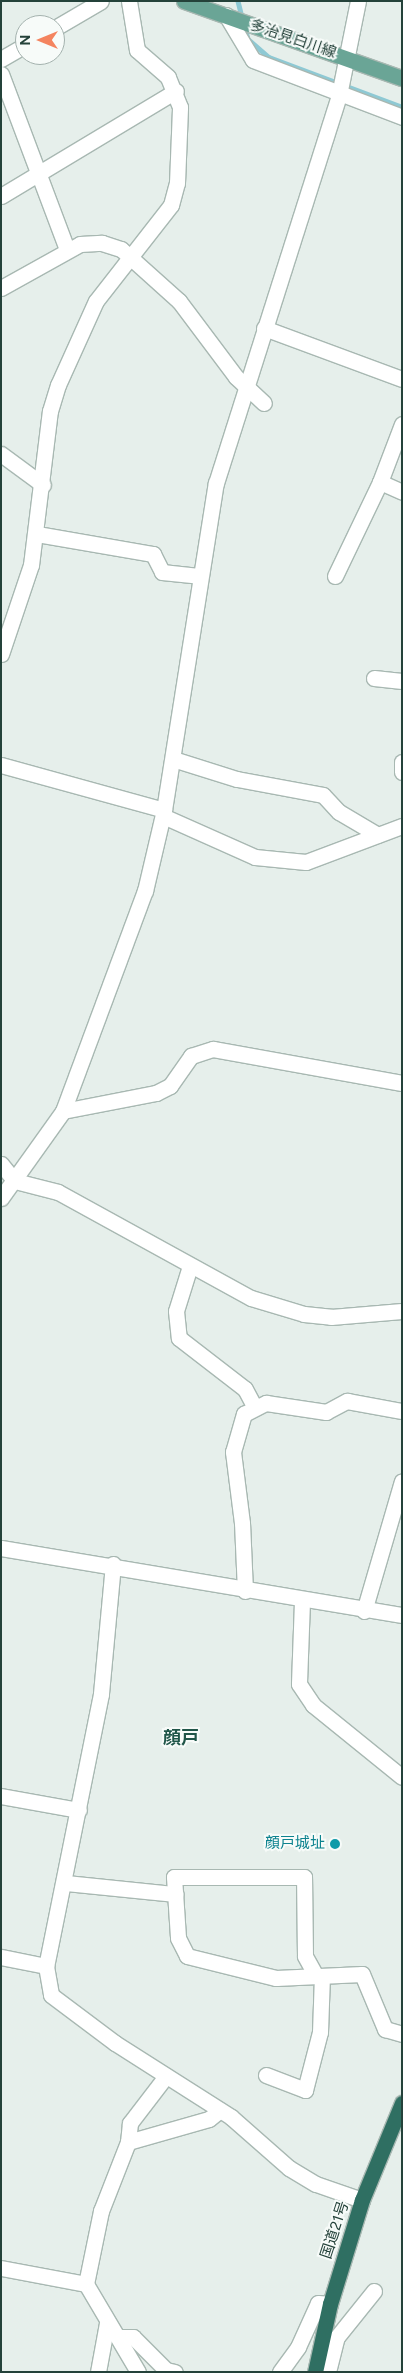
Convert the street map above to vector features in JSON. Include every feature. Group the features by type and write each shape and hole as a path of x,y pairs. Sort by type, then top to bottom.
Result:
{"highway":[{"name":"国道21号","path":"314,2372 330,2304 362,2200 402,2104"}],"main road":[{"name":"多治見白川線","path":"184,1 263,29 346,63 402,78"}],"street":[{"path":"65,22 100,1"},
{"path":"3,647 25,590 37,534 50,411 79,332 96,301 132,258 171,205 180,151 176,91 168,77 137,50 129,1"},
{"path":"1,1198 15,1181 63,1111 130,938 163,813 199,576 216,483 244,387 339,92 358,1"},
{"path":"226,15 253,60 402,117"},
{"path":"1,59 15,51"},
{"path":"1,74 67,250"},
{"path":"1,196 176,91"},
{"path":"1,288 67,250 102,243 121,249 180,301 244,387 264,403"},
{"path":"264,328 402,379"},
{"path":"335,576 380,482 402,424"},
{"path":"1,454 43,486"},
{"path":"380,482 402,492"},
{"path":"37,534 153,554 162,572 199,576"},
{"path":"374,678 402,681"},
{"path":"172,759 237,779 323,795 339,812 378,835"},
{"path":"402,762 402,772"},
{"path":"1,765 163,813 235,849 273,860 306,862 402,826"},
{"path":"63,1111 156,1093 170,1086 191,1056 213,1049 402,1083"},
{"path":"1,1164 15,1181 58,1192 251,1298 304,1314 331,1317 402,1311"},
{"path":"190,1266 176,1311 178,1338 245,1389 254,1406"},
{"path":"245,1591 233,1452 244,1414 254,1406 266,1404 326,1412 347,1401 364,1400 402,1411"},
{"path":"364,1611 402,1481"},
{"path":"1,1548 113,1564 302,1602 402,1615"},
{"path":"113,1564 101,1694 66,1883 46,1966 46,1982 60,2006 220,2110 289,2168 316,2184 362,2200"},
{"path":"302,1602 299,1684 312,1705 402,1777"},
{"path":"1,1796 79,1810"},
{"path":"266,2075 305,2090 320,2032 319,1976 305,1956 304,1877 174,1877 178,1938 187,1956 276,1978 319,1976 362,1974 385,2029 402,2034"},
{"path":"66,1883 175,1894"},
{"path":"1,1957 46,1966"},
{"path":"138,2372 118,2337 107,2323 86,2284 101,2211 128,2142 130,2123 166,2076"},
{"path":"128,2142 209,2119 220,2110"},
{"path":"1,2268 86,2284"},
{"path":"328,2372 337,2337 374,2291"},
{"path":"280,2372 298,2347 318,2303 330,2304"},
{"path":"98,2372 107,2323"},
{"path":"322,2335 337,2337"},
{"path":"118,2337 133,2337 166,2370 175,2372"}],"waterway":[{"path":"238,1 242,17"},
{"path":"245,27 248,39 269,57 402,107"}],"place":[{"name":"顔戸城址","path":"335,1844"}],"district":[{"name":"顔戸","path":"181,1738"}]}
